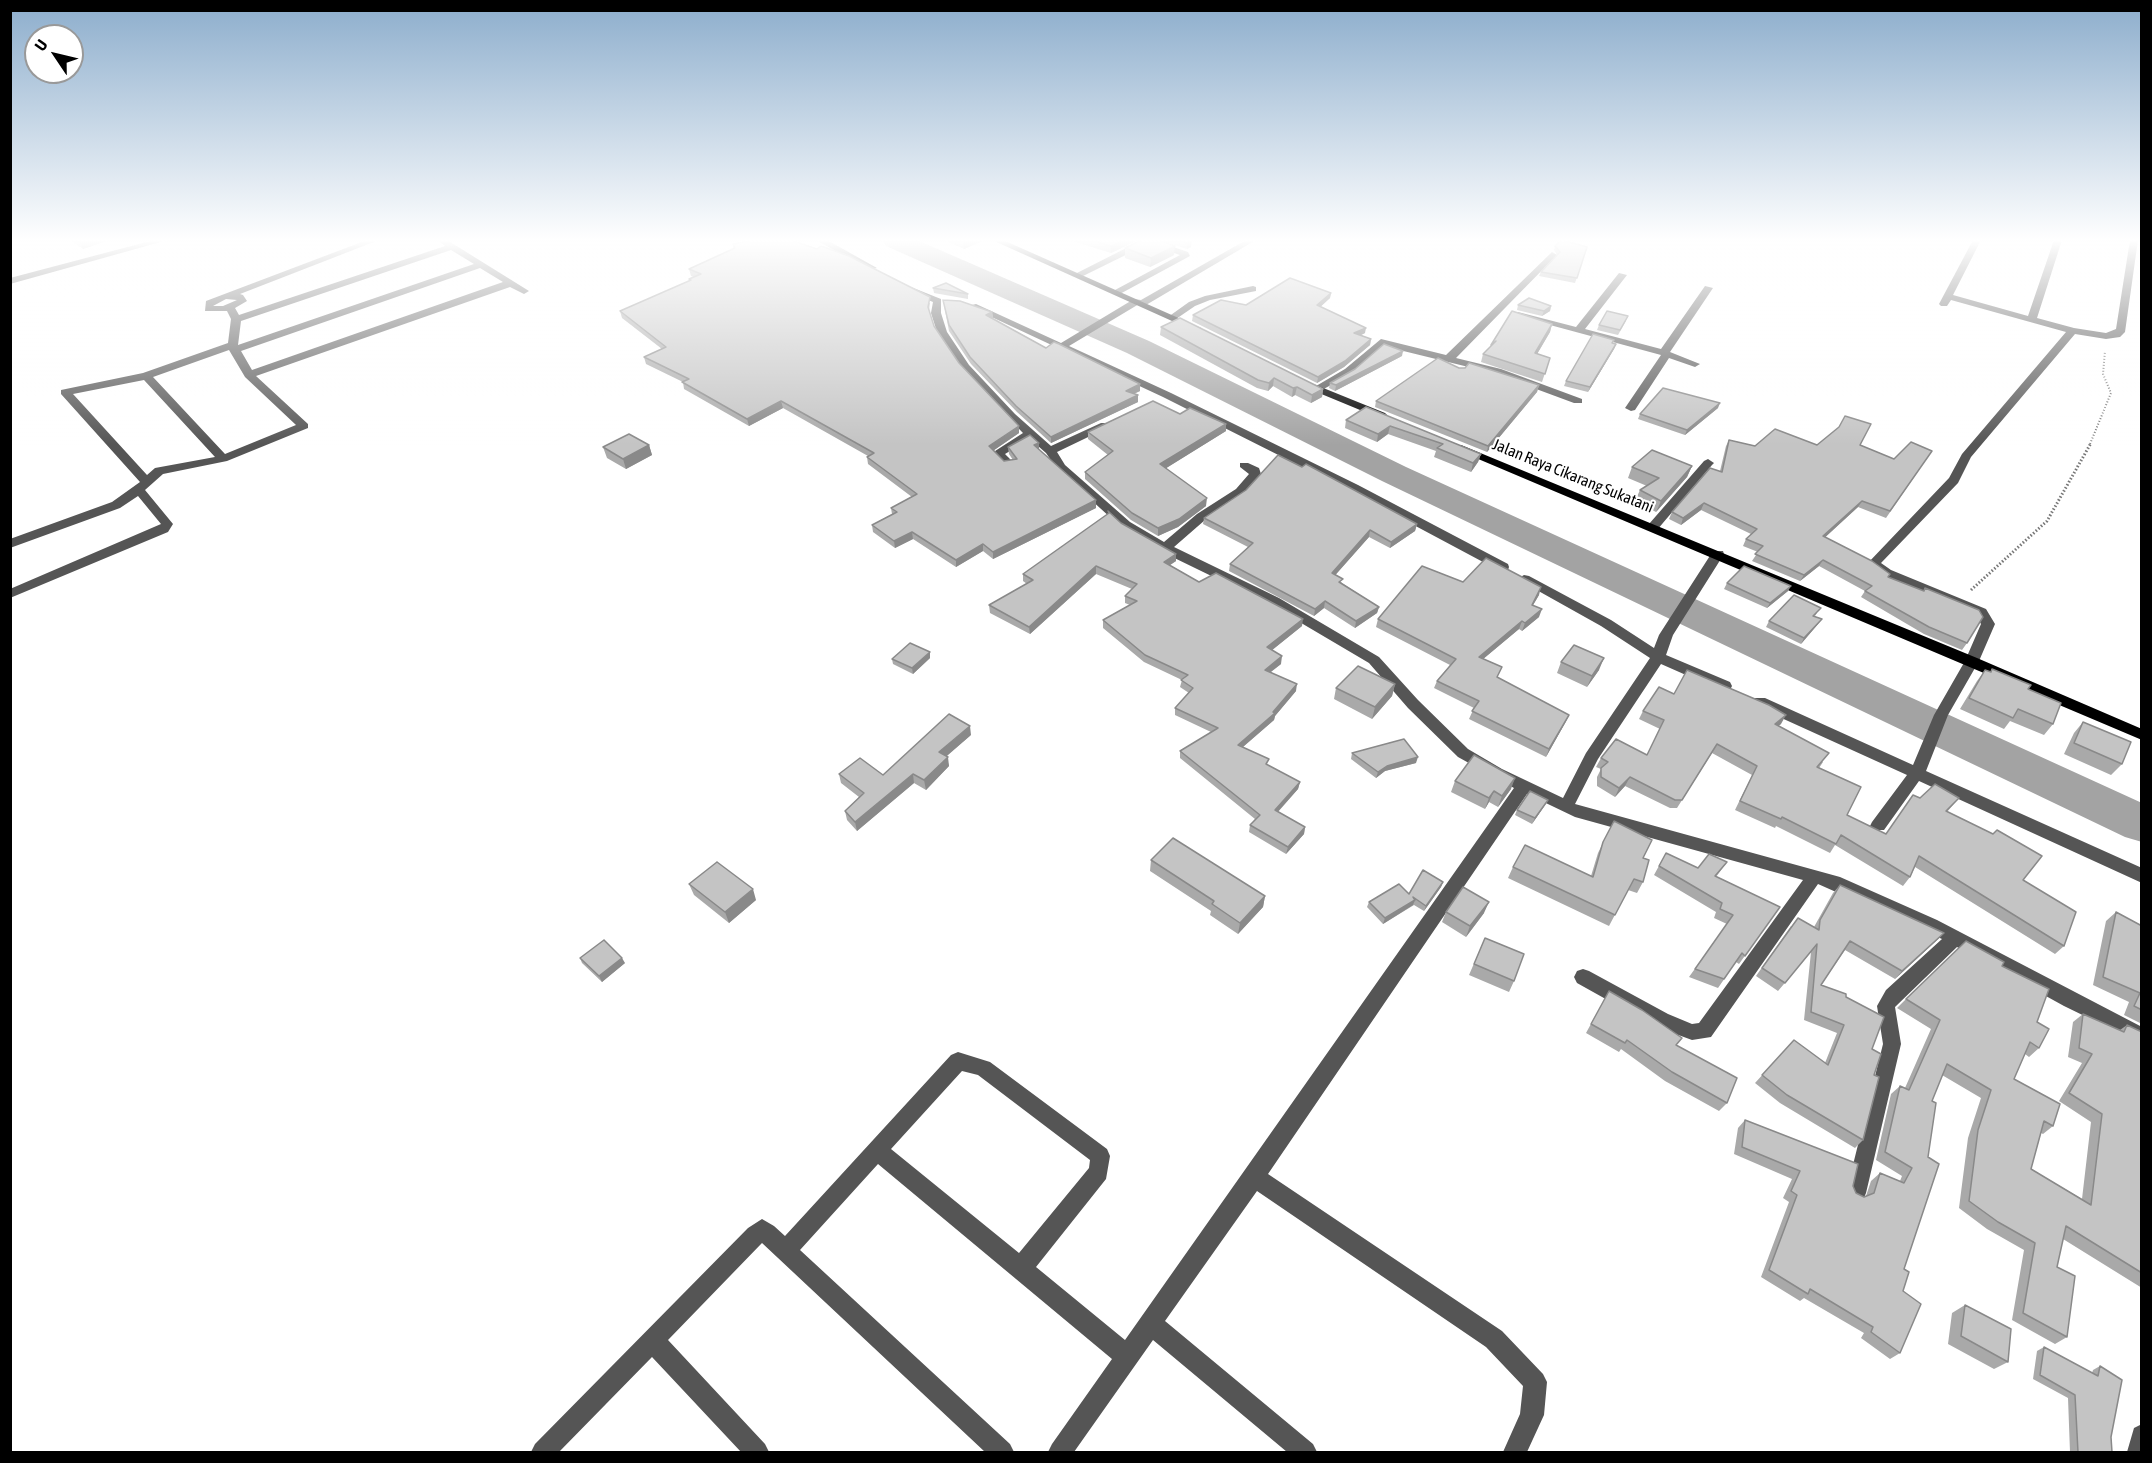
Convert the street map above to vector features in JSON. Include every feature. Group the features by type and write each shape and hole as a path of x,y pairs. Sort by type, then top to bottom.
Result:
{"main road":[{"path":"1155,308 1204,332"},
{"path":"1296,379 1392,420"},
{"name":"Jalan Raya Cikarang Sukatani","path":"1447,442 1972,661 2142,735"}],"street":[{"path":"10,544 116,505 159,471 223,459 304,426 249,375 234,347 232,308"},
{"path":"10,594 158,534 167,524 142,486 65,392 146,376 350,308"},
{"path":"249,375 441,308"},
{"path":"942,308 936,313 942,332 956,355 1030,434 1050,451 1067,472 1126,525 1165,548 1274,601 1374,660 1413,704 1464,753 1566,807 1644,831 1744,855 1834,882 1955,938 2142,1036"},
{"path":"976,308 993,313 1063,346 1162,398 1354,488 1606,623 1658,657 2142,876"},
{"path":"1063,346 1128,308"},
{"path":"1173,316 1185,308"},
{"path":"1579,330 1596,308"},
{"path":"1631,408 1695,308"},
{"path":"1983,308 2106,336 2116,335 2121,330 2124,308"},
{"path":"2032,319 2036,308"},
{"path":"1448,359 1462,348 1498,309 1695,364"},
{"path":"1878,826 1917,773 1941,715 1972,661 1988,624 1981,612 1887,573 1872,564 1953,480 1966,456 2073,330"},
{"path":"1316,389 1349,371 1381,342 1497,371 1578,401"},
{"path":"146,376 223,459"},
{"path":"1050,451 1114,420"},
{"path":"1010,465 998,453 1030,434"},
{"path":"1653,527 1708,463"},
{"path":"1165,548 1201,518 1240,492 1252,479 1255,471 1244,465"},
{"path":"1566,807 1591,757 1658,657 1666,635 1699,588 1718,554"},
{"path":"1060,1452 1254,1177 1524,786"},
{"path":"1583,977 1661,1020 1692,1032 1704,1031 1815,876"},
{"path":"1856,1193 1892,1044 1886,1006 1892,996 1955,938"},
{"path":"785,1251 958,1061 983,1068 1100,1156 1099,1172 1022,1267"},
{"path":"877,1150 1022,1267 1128,1357"},
{"path":"1254,1177 1494,1339 1535,1382 1532,1415 1515,1452"},
{"path":"543,1452 762,1230 1002,1452"},
{"path":"1151,1324 1303,1452"},
{"path":"652,1340 757,1452"},
{"path":"2139,1452 2142,1436"}],"path":[{"path":"1957,603 2047,521 2095,436 2111,393 2103,374 2106,336"}],"building":[{"path":"626,308 928,308 934,326 959,363 1019,426 989,446 1004,461 1017,459 1008,447 1030,435 1039,443 1034,445 1096,500 993,552 983,544 956,560 912,532 894,541 872,525 897,512 891,508 917,494 867,457 874,453 781,401 747,419 682,382 689,379 644,357 666,347 620,311"},
{"path":"945,308 981,308 992,312 986,315 1046,348 1054,342 1140,384 1126,391 1138,395 1051,437 1016,406 970,357 949,325"},
{"path":"1206,308 1324,308 1366,328 1354,333 1371,339 1345,361 1318,377 1193,315"},
{"path":"1512,311 1552,324 1535,353 1550,358 1545,374 1483,354 1496,341 1491,345"},
{"path":"1607,311 1628,316 1620,330 1599,325"},
{"path":"1180,318 1323,389 1312,395 1274,378 1269,383 1258,380 1161,327"},
{"path":"1593,334 1614,340 1612,343 1616,344 1590,387 1566,381"},
{"path":"1384,344 1403,351 1336,385 1330,383 1355,369"},
{"path":"1438,358 1459,368 1465,368 1469,363 1539,385 1488,446 1376,401"},
{"path":"1663,388 1720,403 1687,430 1640,414"},
{"path":"1153,401 1180,414 1190,408 1226,424 1160,464 1207,498 1179,519 1158,528 1132,513 1085,472 1113,451 1088,432"},
{"path":"1366,407 1481,454 1473,463 1437,448 1443,444 1390,426 1378,434 1346,420"},
{"path":"1845,416 1871,424 1860,445 1894,459 1911,442 1932,451 1890,511 1862,501 1823,536 1872,561 1890,574 1888,577 1924,591 1925,588 1979,610 1983,617 1967,643 1929,627 1865,591 1872,586 1823,560 1804,575 1755,554 1763,546 1746,539 1757,529 1704,503 1683,518 1672,512 1710,468 1722,472 1729,440 1755,446 1775,429 1817,445 1839,427"},
{"path":"629,434 649,445 623,459 603,447"},
{"path":"1652,450 1692,466 1661,501 1640,490 1659,478 1632,467"},
{"path":"1278,455 1302,467 1306,464 1417,524 1391,542 1370,530 1332,573 1343,579 1339,582 1379,607 1356,621 1325,601 1315,609 1230,564 1253,543 1204,518 1246,490"},
{"path":"1108,511 1121,523 1176,554 1164,562 1199,582 1216,573 1303,619 1267,647 1282,656 1265,670 1297,684 1273,712 1275,713 1238,745 1269,759 1266,764 1300,782 1275,810 1305,827 1288,847 1250,825 1260,815 1180,751 1218,728 1175,708 1193,688 1181,680 1188,675 1145,655 1103,620 1137,601 1125,596 1137,584 1096,566 1029,627 989,605 1033,580 1023,574 1109,513"},
{"path":"1486,558 1541,587 1532,605 1542,609 1525,623 1522,621 1479,657 1502,667 1497,677 1569,715 1549,749 1472,711 1479,701 1437,681 1456,659 1378,619 1422,566 1463,582"},
{"path":"1744,566 1791,586 1770,603 1727,583"},
{"path":"1794,595 1821,608 1813,616 1822,619 1804,638 1769,621"},
{"path":"910,643 930,652 912,668 892,659"},
{"path":"1574,645 1604,658 1592,676 1561,662"},
{"path":"1358,666 1395,684 1375,707 1336,688"},
{"path":"1992,669 2031,685 2028,689 2061,703 2053,724 2018,709 2013,718 1969,698 1985,670 1991,672"},
{"path":"1687,670 1769,705 1786,715 1775,724 1829,753 1817,767 1861,787 1847,815 1886,834 1913,795 1920,798 1935,784 1959,798 1946,811 1993,834 1997,830 2042,856 2023,880 2076,912 2064,946 1919,856 1910,877 1841,835 1836,844 1782,817 1781,819 1740,801 1757,766 1717,744 1682,800 1675,800 1630,777 1619,788 1601,777 1601,768 1608,762 1601,758 1616,739 1647,755 1664,720 1643,711 1659,687 1674,694"},
{"path":"949,714 970,726 939,752 948,757 924,780 913,774 855,822 845,811 864,793 839,774 860,758 883,775"},
{"path":"2083,722 2131,742 2122,764 2074,743"},
{"path":"1404,739 1418,757 1387,766 1378,772 1352,753"},
{"path":"1474,755 1515,778 1502,796 1494,791 1489,798 1455,781"},
{"path":"1530,791 1548,800 1535,818 1517,810"},
{"path":"1614,821 1652,840 1643,858 1649,860 1643,882 1634,879 1615,915 1513,867 1525,845 1593,877 1603,842"},
{"path":"1173,838 1265,896 1240,923 1212,904 1214,901 1151,860"},
{"path":"1666,853 1698,868 1709,854 1727,862 1715,876 1780,907 1745,956 1742,953 1724,979 1695,969 1733,915 1720,909 1722,903 1659,866"},
{"path":"717,862 753,889 725,912 689,884"},
{"path":"1423,870 1443,882 1426,906 1413,897 1415,900 1385,918 1369,902 1399,884 1409,894"},
{"path":"1840,885 1944,933 1902,971 1850,941 1821,985 1846,994 1846,997 1884,1017 1872,1049 1881,1054 1874,1075 1879,1077 1863,1140 1787,1095 1762,1075 1794,1040 1828,1065 1844,1025 1811,1012 1817,944 1785,983 1762,968 1798,918 1819,930 1820,920"},
{"path":"1463,887 1489,902 1470,926 1446,912"},
{"path":"2116,912 2142,926 2142,1010 2134,1006 2140,993 2103,977"},
{"path":"1485,938 1524,954 1514,981 1474,964"},
{"path":"604,940 622,958 599,976 580,958"},
{"path":"1966,941 2004,962 2002,966 2049,989 2037,1022 2049,1029 2039,1048 2030,1042 2014,1079 2060,1104 2053,1126 2044,1121 2031,1169 2091,1205 2102,1114 2069,1093 2092,1054 2079,1048 2083,1014 2124,1032 2127,1025 2142,1032 2142,1273 2066,1226 2057,1267 2075,1276 2067,1337 2023,1313 2035,1243 1998,1222 1969,1201 1978,1130 1991,1090 1947,1064 1932,1101 1936,1103 1928,1157 1939,1164 1904,1269 1909,1272 1903,1291 1921,1304 1900,1353 1871,1332 1873,1327 1810,1289 1808,1294 1769,1270 1797,1195 1791,1191 1800,1171 1742,1147 1745,1120 1858,1164 1853,1186 1856,1193 1864,1197 1874,1193 1880,1173 1904,1183 1912,1168 1885,1152 1900,1086 1909,1090 1940,1020 1906,999"},
{"path":"1609,991 1642,1010 1682,1038 1676,1045 1737,1078 1727,1103 1672,1072 1627,1040 1625,1043 1591,1024"},
{"path":"1965,1305 2011,1329 2008,1362 1961,1336"},
{"path":"2044,1347 2098,1376 2100,1366 2122,1380 2111,1437 2112,1452 2078,1452 2075,1395 2040,1375"}],"waterway":[{"path":"1050,308 1138,347 1394,474 2142,824"}]}
